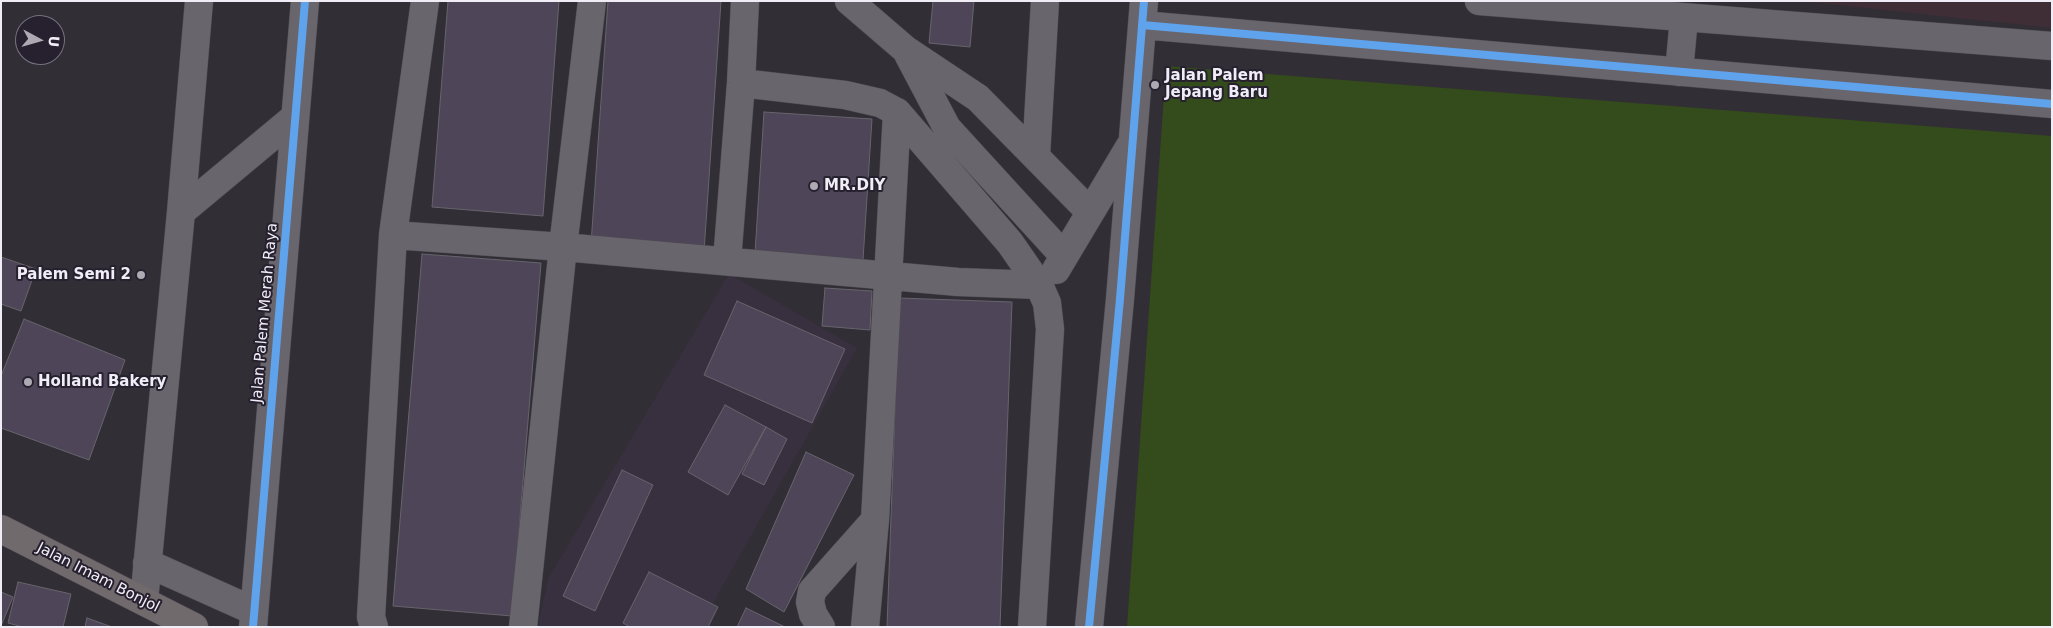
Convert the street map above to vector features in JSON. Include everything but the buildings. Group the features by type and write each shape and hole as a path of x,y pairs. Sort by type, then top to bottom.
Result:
{"main road":[{"name":"Jalan Imam Bonjol","path":"1,529 194,627"}],"street":[{"path":"144,601 199,1"},
{"name":"Jalan Palem Merah Raya","path":"147,563 253,619 305,1"},
{"path":"374,627 371,617 393,235 425,1"},
{"path":"523,627 563,247 592,1"},
{"path":"727,261 741,83 745,1"},
{"path":"849,1 906,50 978,98 1090,212"},
{"path":"1036,156 1045,1"},
{"path":"1478,1 2052,46"},
{"path":"1089,627 1143,13 1679,72 2052,104"},
{"path":"1679,72 1684,18"},
{"path":"906,50 947,128 1064,256"},
{"path":"741,83 845,95 880,103 897,112 1010,243 1041,288 1048,303 1050,329 1032,627"},
{"path":"865,627 875,520 897,112"},
{"path":"181,212 295,117"},
{"path":"1041,288 1064,256 1133,140"},
{"path":"393,235 563,247 1041,288"},
{"path":"821,627 813,614 810,602 812,591 875,520"}],"shaded area":[{"path":"1800,1 2052,1 2052,28"},
{"path":"729,274 857,348 701,627 538,627 548,579"}],"green space":[{"path":"1166,66 2052,136 2052,627 1127,627"}],"cycle path":[{"path":"253,627 305,1"},
{"path":"1089,627 1120,299 1144,1"},
{"path":"1142,25 2052,104"}],"place":[{"name":"Jalan Palem Jepang Baru","path":"1155,85"},
{"name":"MR.DIY","path":"814,186"},
{"name":"Palem Semi 2","path":"141,275"},
{"name":"Holland Bakery","path":"28,382"}]}
